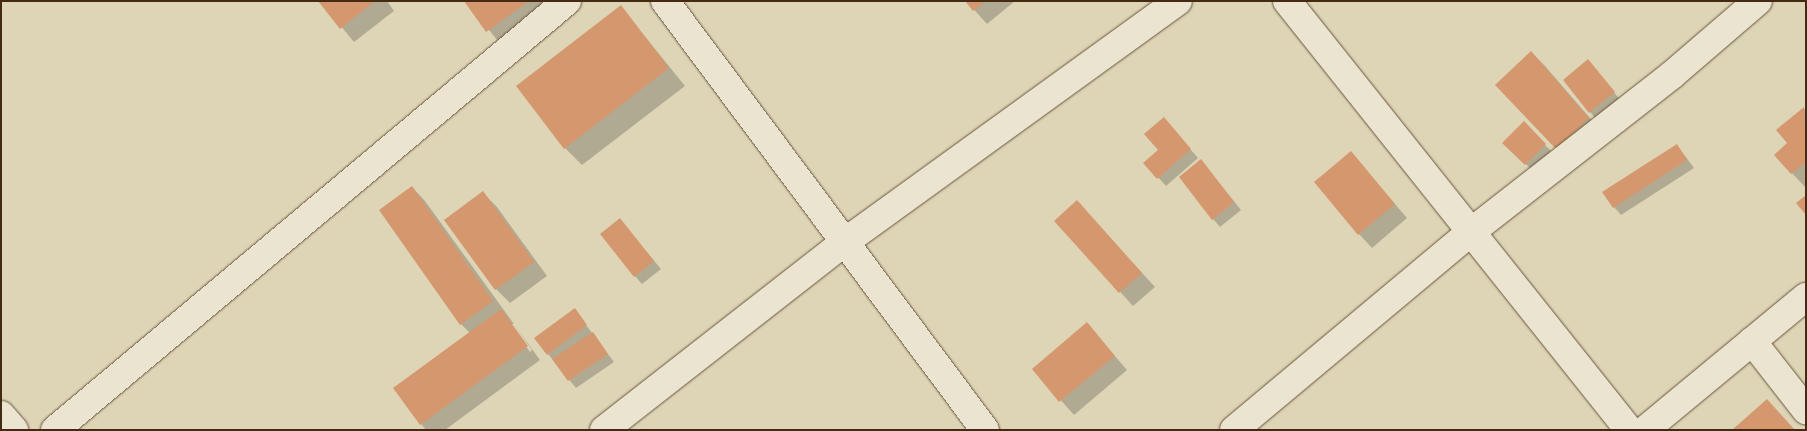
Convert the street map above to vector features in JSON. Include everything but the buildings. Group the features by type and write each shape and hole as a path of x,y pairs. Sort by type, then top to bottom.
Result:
{"street":[{"path":"55,430 567,1"},
{"path":"665,1 986,430"},
{"path":"604,430 845,242 1178,1"},
{"path":"1287,1 1629,430"},
{"path":"1234,430 1471,232 1673,74 1758,1"},
{"path":"1644,430 1806,297"},
{"path":"1752,342 1806,410"},
{"path":"1,415 14,430"}]}
